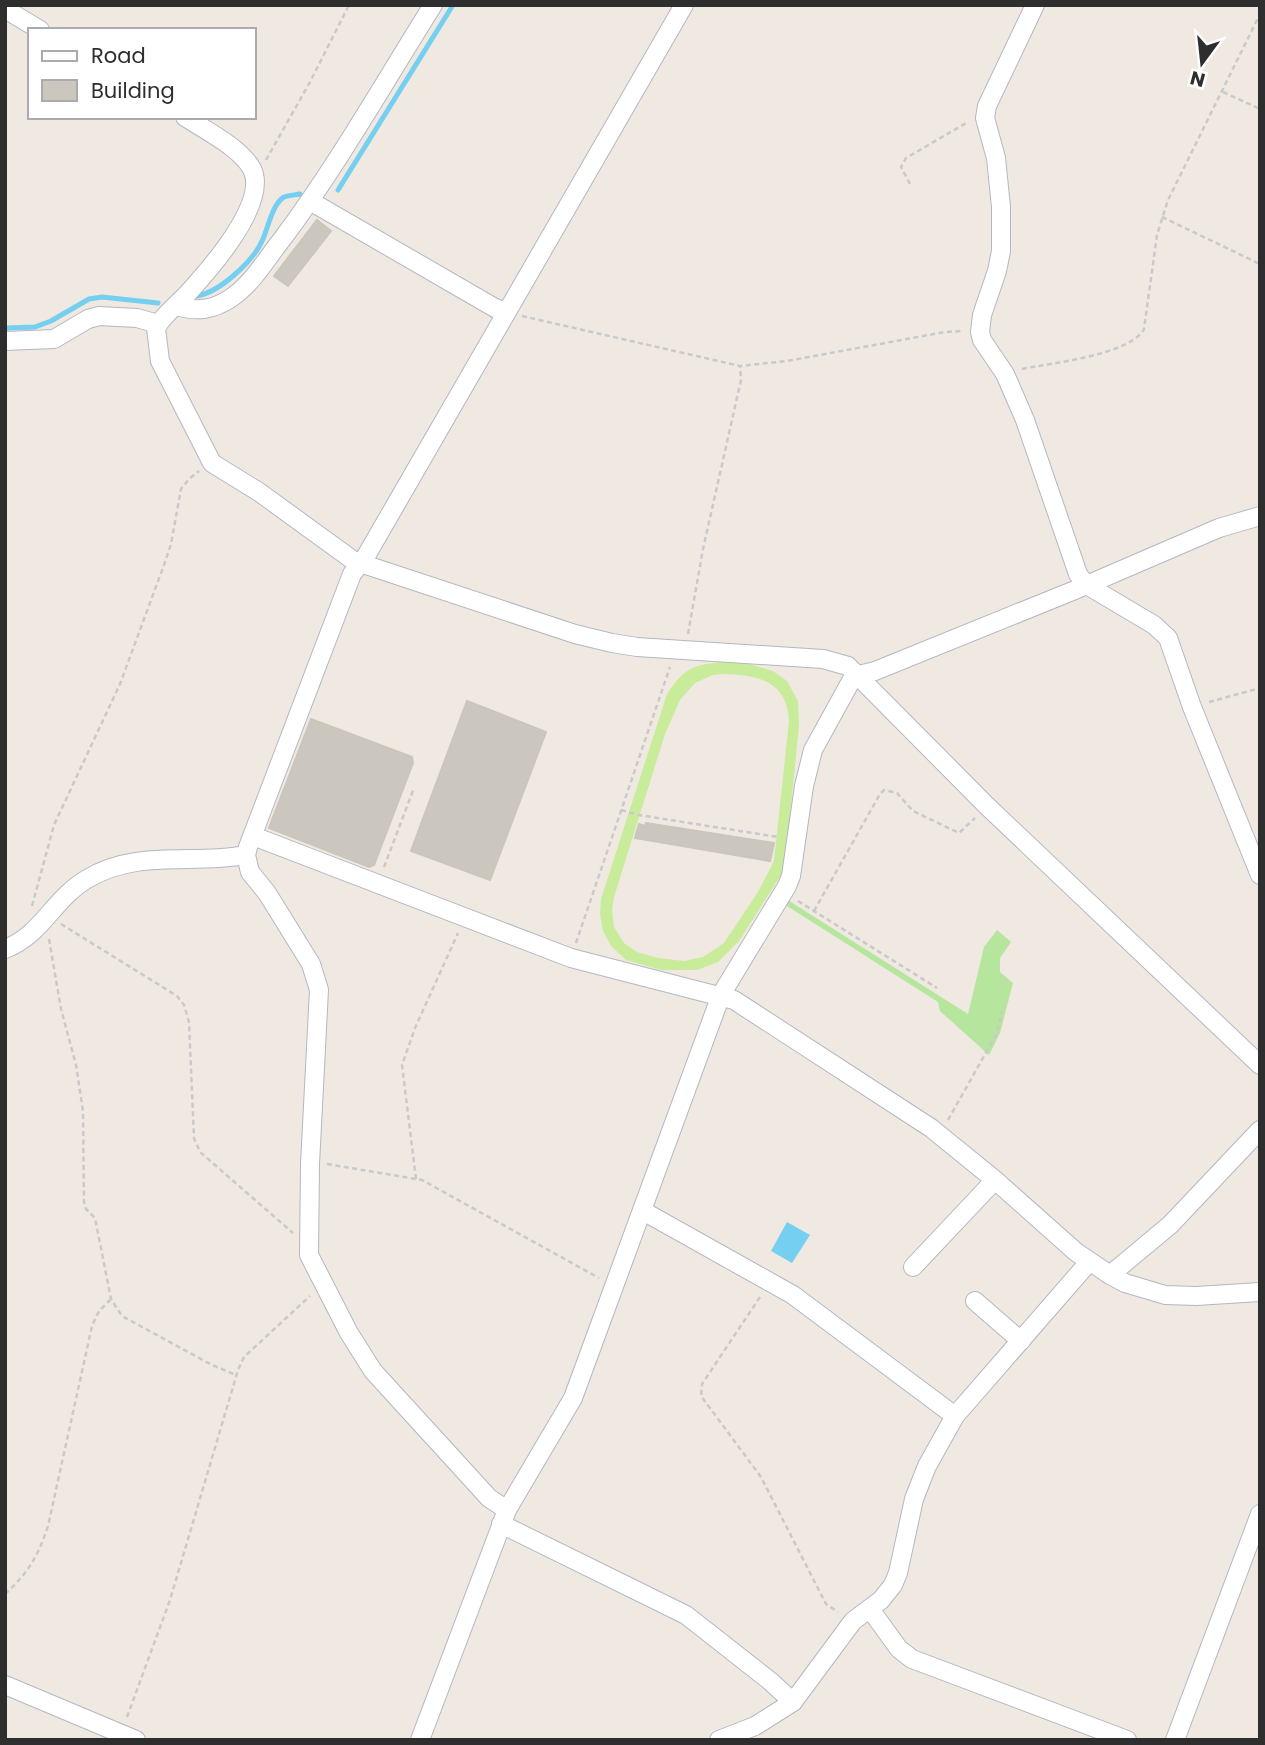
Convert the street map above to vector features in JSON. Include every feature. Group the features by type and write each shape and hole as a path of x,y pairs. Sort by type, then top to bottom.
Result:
{"street":[{"path":"176,306 203,310 223,303 256,274 310,201 433,5"},
{"path":"684,5 352,574 246,855 250,872 267,893 316,975 319,990 307,1238 309,1255 323,1287 373,1371 504,1517 686,1615 793,1702"},
{"path":"1035,5 986,112 988,133 996,158 1001,207 1001,251 979,332 1005,374 1040,460 1078,574 1085,584 1161,630 1175,654 1192,707 1260,875"},
{"path":"5,9 37,28"},
{"path":"188,119 222,140 245,160 253,171 253,197 234,237 218,259 158,324 155,337 160,361 212,463 259,492 359,564 589,638 637,647 823,659 848,666 987,806 1260,1065"},
{"path":"310,201 506,312"},
{"path":"5,341 54,339 88,319 99,316 138,318 158,324"},
{"path":"420,1740 504,1517 573,1398 720,995 791,876 804,786 813,750 851,681 859,675 875,671 1219,528 1260,516"},
{"path":"253,836 571,958 734,1000 940,1136 1089,1262 1110,1275 1145,1290 1178,1296 1260,1292"},
{"path":"5,949 21,943 68,892 105,869 127,862 246,855"},
{"path":"1110,1275 1170,1225 1260,1130"},
{"path":"913,1267 995,1181"},
{"path":"643,1211 793,1295 955,1416"},
{"path":"719,1740 755,1727 793,1702 853,1621 870,1609 892,1586 898,1573 914,1499 928,1465 955,1416 1089,1262"},
{"path":"975,1301 1021,1340"},
{"path":"1175,1740 1260,1514"},
{"path":"870,1609 899,1648 912,1659 1127,1740"},
{"path":"5,1685 126,1738"}],"path":[{"path":"253,171 265,162 349,5"},
{"path":"1005,374 1110,350 1139,337 1144,329 1154,251 1168,200 1260,14"},
{"path":"1223,92 1260,110"},
{"path":"910,184 901,167 906,158 986,112"},
{"path":"1162,217 1260,264"},
{"path":"506,312 740,366 787,361 945,332 979,332"},
{"path":"571,958 673,659 681,650 687,636 741,380 740,366"},
{"path":"212,463 189,478 181,489 167,554 120,684 54,825 32,905 33,915 60,923 177,996 184,1005 190,1022 194,1138 200,1152 288,1230 307,1238"},
{"path":"1192,707 1260,688"},
{"path":"378,883 414,788"},
{"path":"814,911 884,790 897,793 913,811 959,833 987,806"},
{"path":"621,810 778,837"},
{"path":"783,891 937,988"},
{"path":"45,918 83,1111 84,1202 86,1209 95,1218 111,1299 122,1317 236,1375"},
{"path":"416,1179 402,1065 415,1028 465,918"},
{"path":"940,1136 997,1033 1002,1011"},
{"path":"310,1164 328,1164 416,1179 615,1285"},
{"path":"770,1282 702,1384 701,1396 761,1477 826,1604 853,1621"},
{"path":"126,1738 243,1356 304,1300 323,1287"},
{"path":"5,1594 28,1572 40,1549 48,1526 92,1326 99,1311 111,1299"}],"green space":[{"path":"713,663 749,664 773,671 787,681 798,701 799,725 785,866 739,941 718,962 697,970 661,970 626,960 611,946 603,931 601,899 667,694 684,673","holes":["713,675 747,676 768,682 783,696 787,707 789,721 774,861 758,892 724,943 703,957 684,961 658,958 637,952 624,943 614,927 614,897 665,734 680,700 695,683"]},
{"path":"786,899 968,1014 984,947 997,930 1011,942 1000,958 1000,972 1013,983 1000,1033 989,1055 940,1011 938,1002 784,904"}],"water":[{"path":"787,1222 810,1235 792,1263 771,1251"}],"building":[{"path":"317,220 331,231 288,286 274,276"},
{"path":"467,701 546,732 490,880 411,851"},
{"path":"311,719 412,757 413,763 374,865 369,867 269,828"},
{"path":"646,823 774,843 770,861 635,838 639,824 645,826"}],"waterway":[{"path":"338,190 453,5"},
{"path":"197,296 216,289 244,266 258,249 280,200 286,196 300,194"},
{"path":"5,328 35,327 89,299 102,297 158,303"}]}
